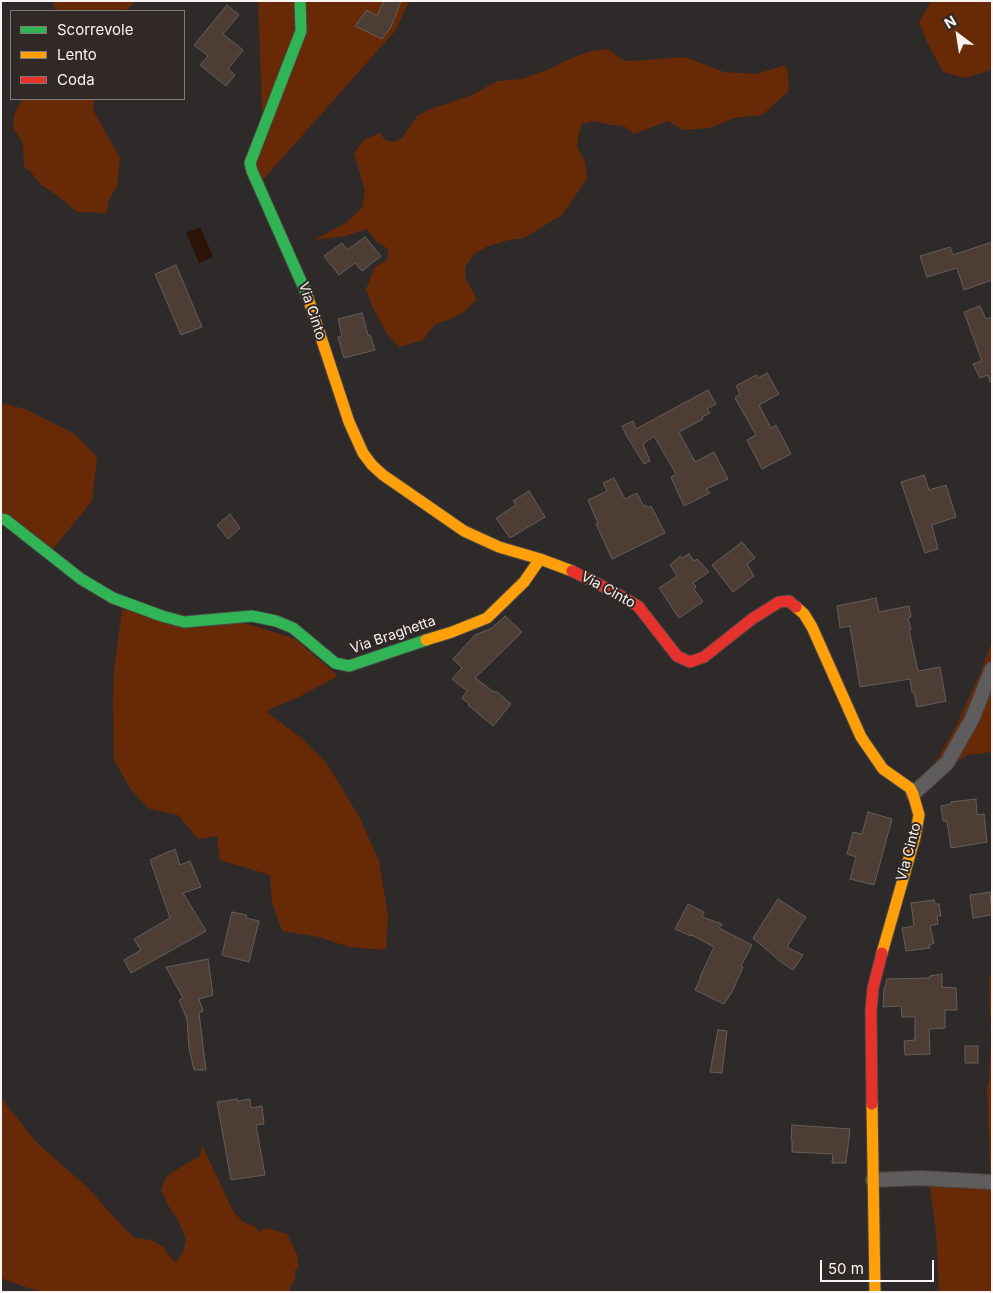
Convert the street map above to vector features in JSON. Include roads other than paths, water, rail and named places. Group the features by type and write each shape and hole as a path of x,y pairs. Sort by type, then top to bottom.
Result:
{"street":[{"name":"Via Cinto","path":"300,1 301,31 250,163 306,292 336,384 363,453 383,475 464,531 499,547 573,571 638,606 677,656 690,662 704,657 752,619 779,602 788,601 804,614 812,627 865,744 883,768 910,788 913,794 919,815 915,837 873,988 871,1011 874,1292"},
{"name":"Via Braghetta","path":"1,519 6,520 81,579 113,598 184,622 252,616 276,621 293,628 335,663 350,666 452,632 486,618 524,582 540,559"},
{"path":"913,794 947,763 972,719 992,669"},
{"path":"873,1180 920,1178 992,1182"}]}
